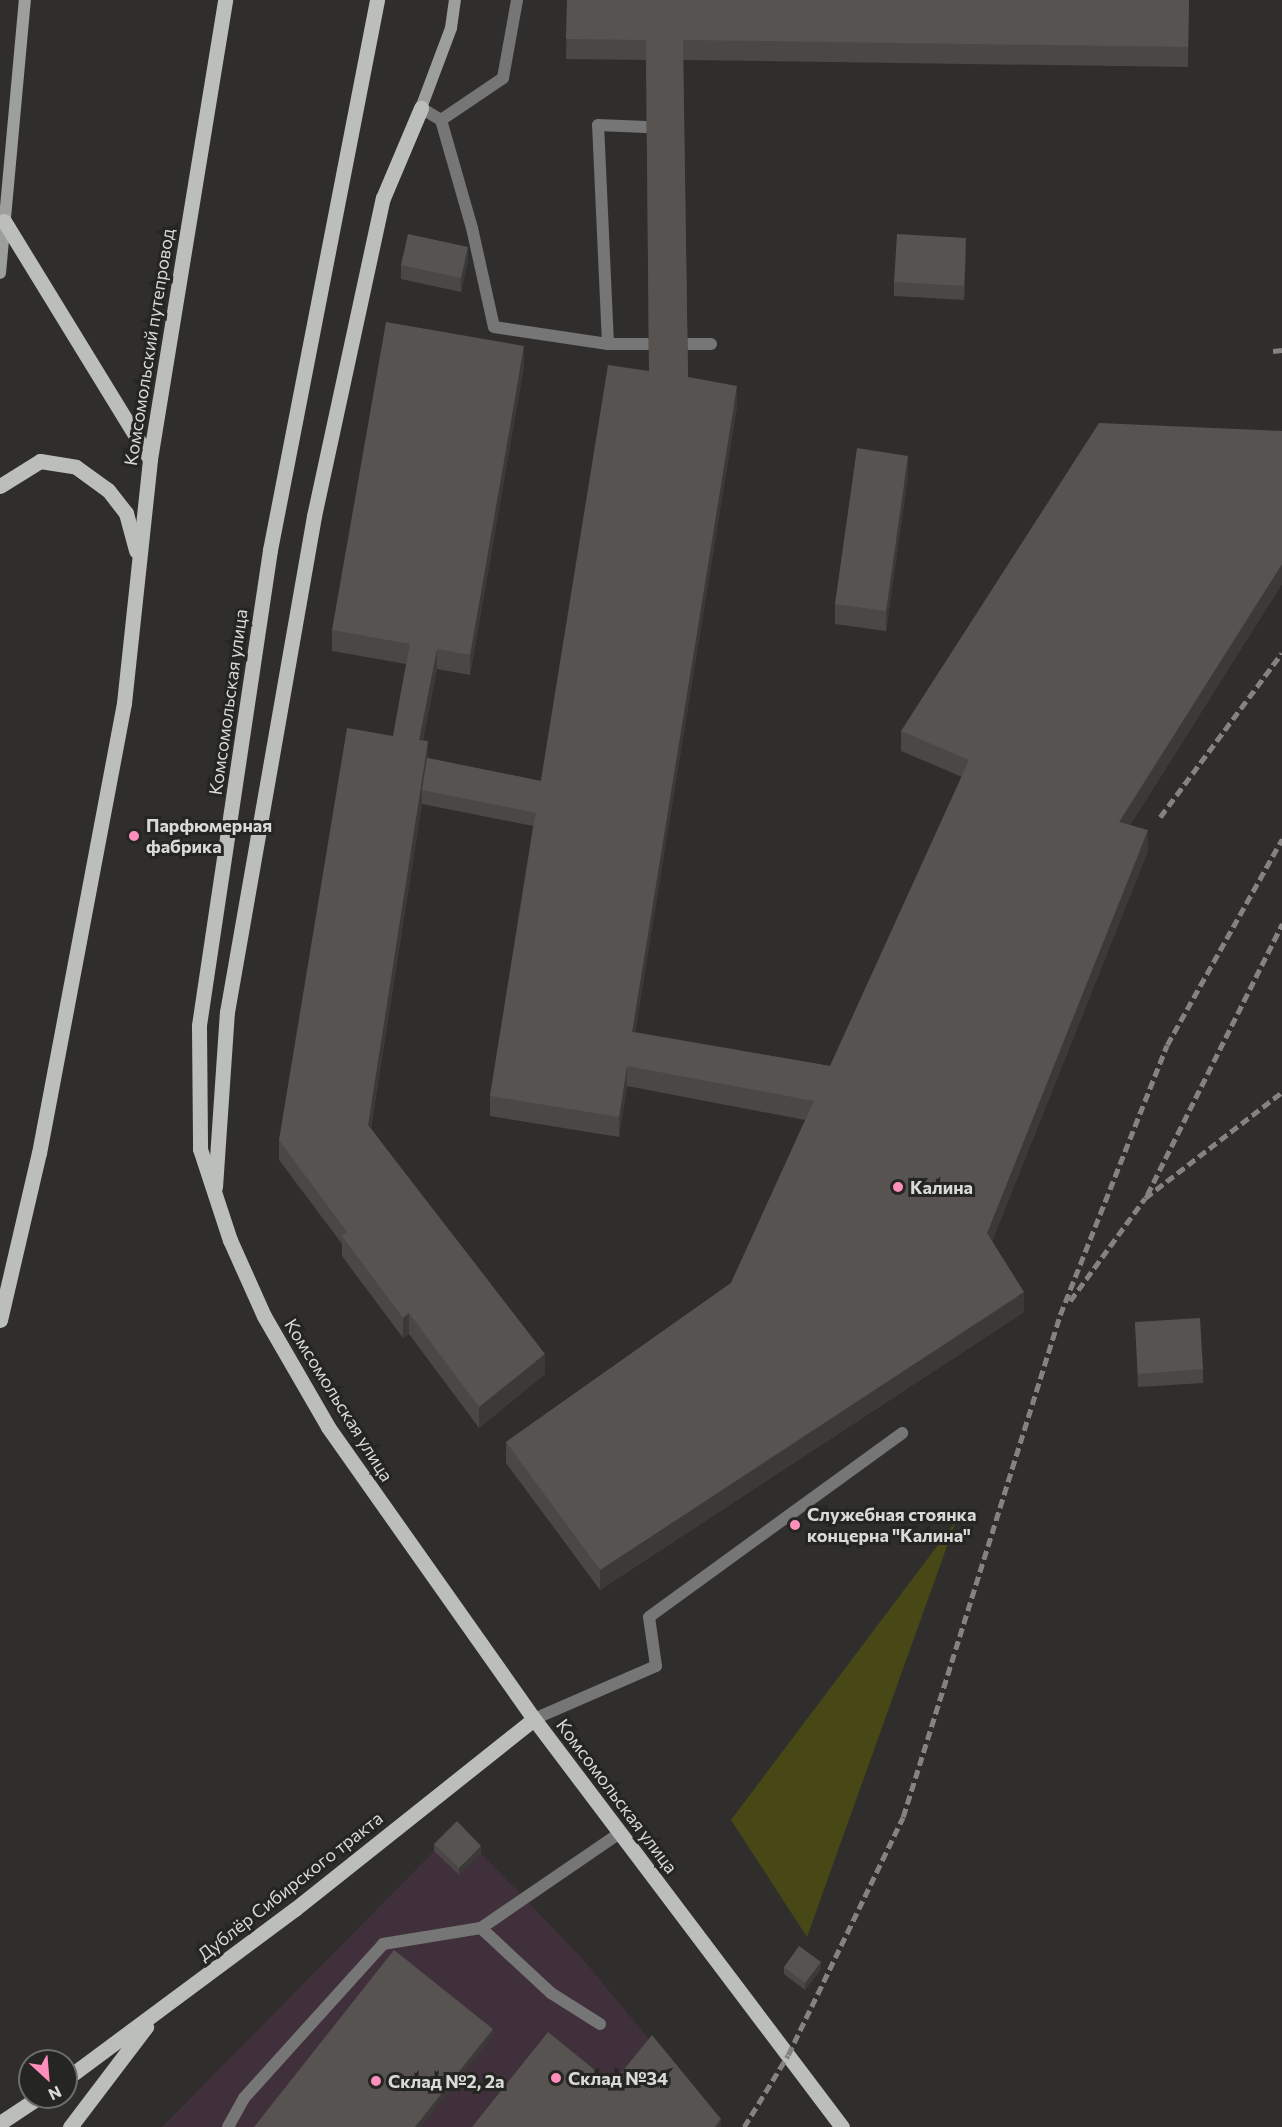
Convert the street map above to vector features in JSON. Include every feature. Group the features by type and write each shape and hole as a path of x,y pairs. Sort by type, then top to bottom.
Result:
{"main road":[{"name":"Комсомольский путепровод","path":"0,1320 39,1153 124,703 150,459 225,0"},
{"name":"Комсомольская улица","path":"377,0 342,170 270,550 199,1026 200,1149 215,1199 264,1316 288,1363 374,1496 534,1719 842,2127"},
{"path":"215,1199 227,1012 314,516 383,198 421,108"},
{"path":"4,221 150,459"},
{"path":"0,486 40,461 76,467 108,490 126,513 138,562"},
{"name":"Дублёр Сибирского тракта","path":"78,2070 152,2018 534,1719"},
{"path":"70,2127 152,2018"},
{"path":"0,2123 21,2109"}],"street":[{"path":"0,273 5,157 25,0"},
{"path":"421,108 451,28 455,0"}],"lane":[{"path":"441,120 503,78 516,0"},
{"path":"421,108 441,120 472,228 494,327 608,344 648,344"},
{"path":"608,344 598,125 646,127"},
{"path":"687,344 711,344"},
{"path":"534,1719 656,1666 649,1617 903,1433"},
{"path":"228,2127 244,2098 383,1944 481,1928 620,1833"},
{"path":"481,1928 551,1993 600,2024"}],"shaded area":[{"path":"956,1521 807,1937 731,1820"},
{"path":"457,1828 580,1956 722,2127 162,2127"}],"building":[{"path":"567,0 1189,0 1188,47 683,40 688,377 737,386 632,1032 830,1066 969,760 901,731 1099,423 1282,431 1282,564 1119,822 1148,830 987,1233 1024,1292 600,1570 506,1442 731,1283 814,1101 627,1066 619,1117 490,1096 608,365 649,371 646,40 566,39"},
{"path":"408,234 468,247 461,278 401,265"},
{"path":"897,234 966,238 964,286 894,282"},
{"path":"386,322 524,346 470,655 437,649 419,740 428,741 368,1125 545,1354 479,1407 409,1313 403,1318 342,1236 347,1232 279,1140 347,728 393,736 410,644 332,630"},
{"path":"857,448 908,456 886,611 835,604"},
{"path":"427,758 541,781 536,813 422,790"},
{"path":"1200,1318 1203,1369 1138,1374 1135,1322"},
{"path":"457,1821 481,1846 459,1868 434,1844"},
{"path":"799,1946 821,1962 805,1983 784,1967"},
{"name":"Склад №2, 2а","path":"394,1950 493,2029 415,2127 254,2127"},
{"path":"548,2032 612,2084 652,2035 721,2119 715,2127 472,2127"}],"railway":[{"path":"1273,351 1282,350"},
{"path":"1160,817 1282,653"},
{"path":"744,2127 788,2055 903,1817 1060,1315 1167,1045 1282,839"},
{"path":"1147,1195 1282,924"},
{"path":"1070,1301 1145,1198 1282,1092"}],"place":[{"name":"Парфюмерная фабрика","path":"134,836"},
{"name":"Калина","path":"898,1187"},
{"name":"Служебная стоянка концерна \"Калина\"","path":"795,1525"},
{"name":"Склад №34","path":"556,2078"},
{"name":"Склад №2, 2а","path":"376,2081"}]}
